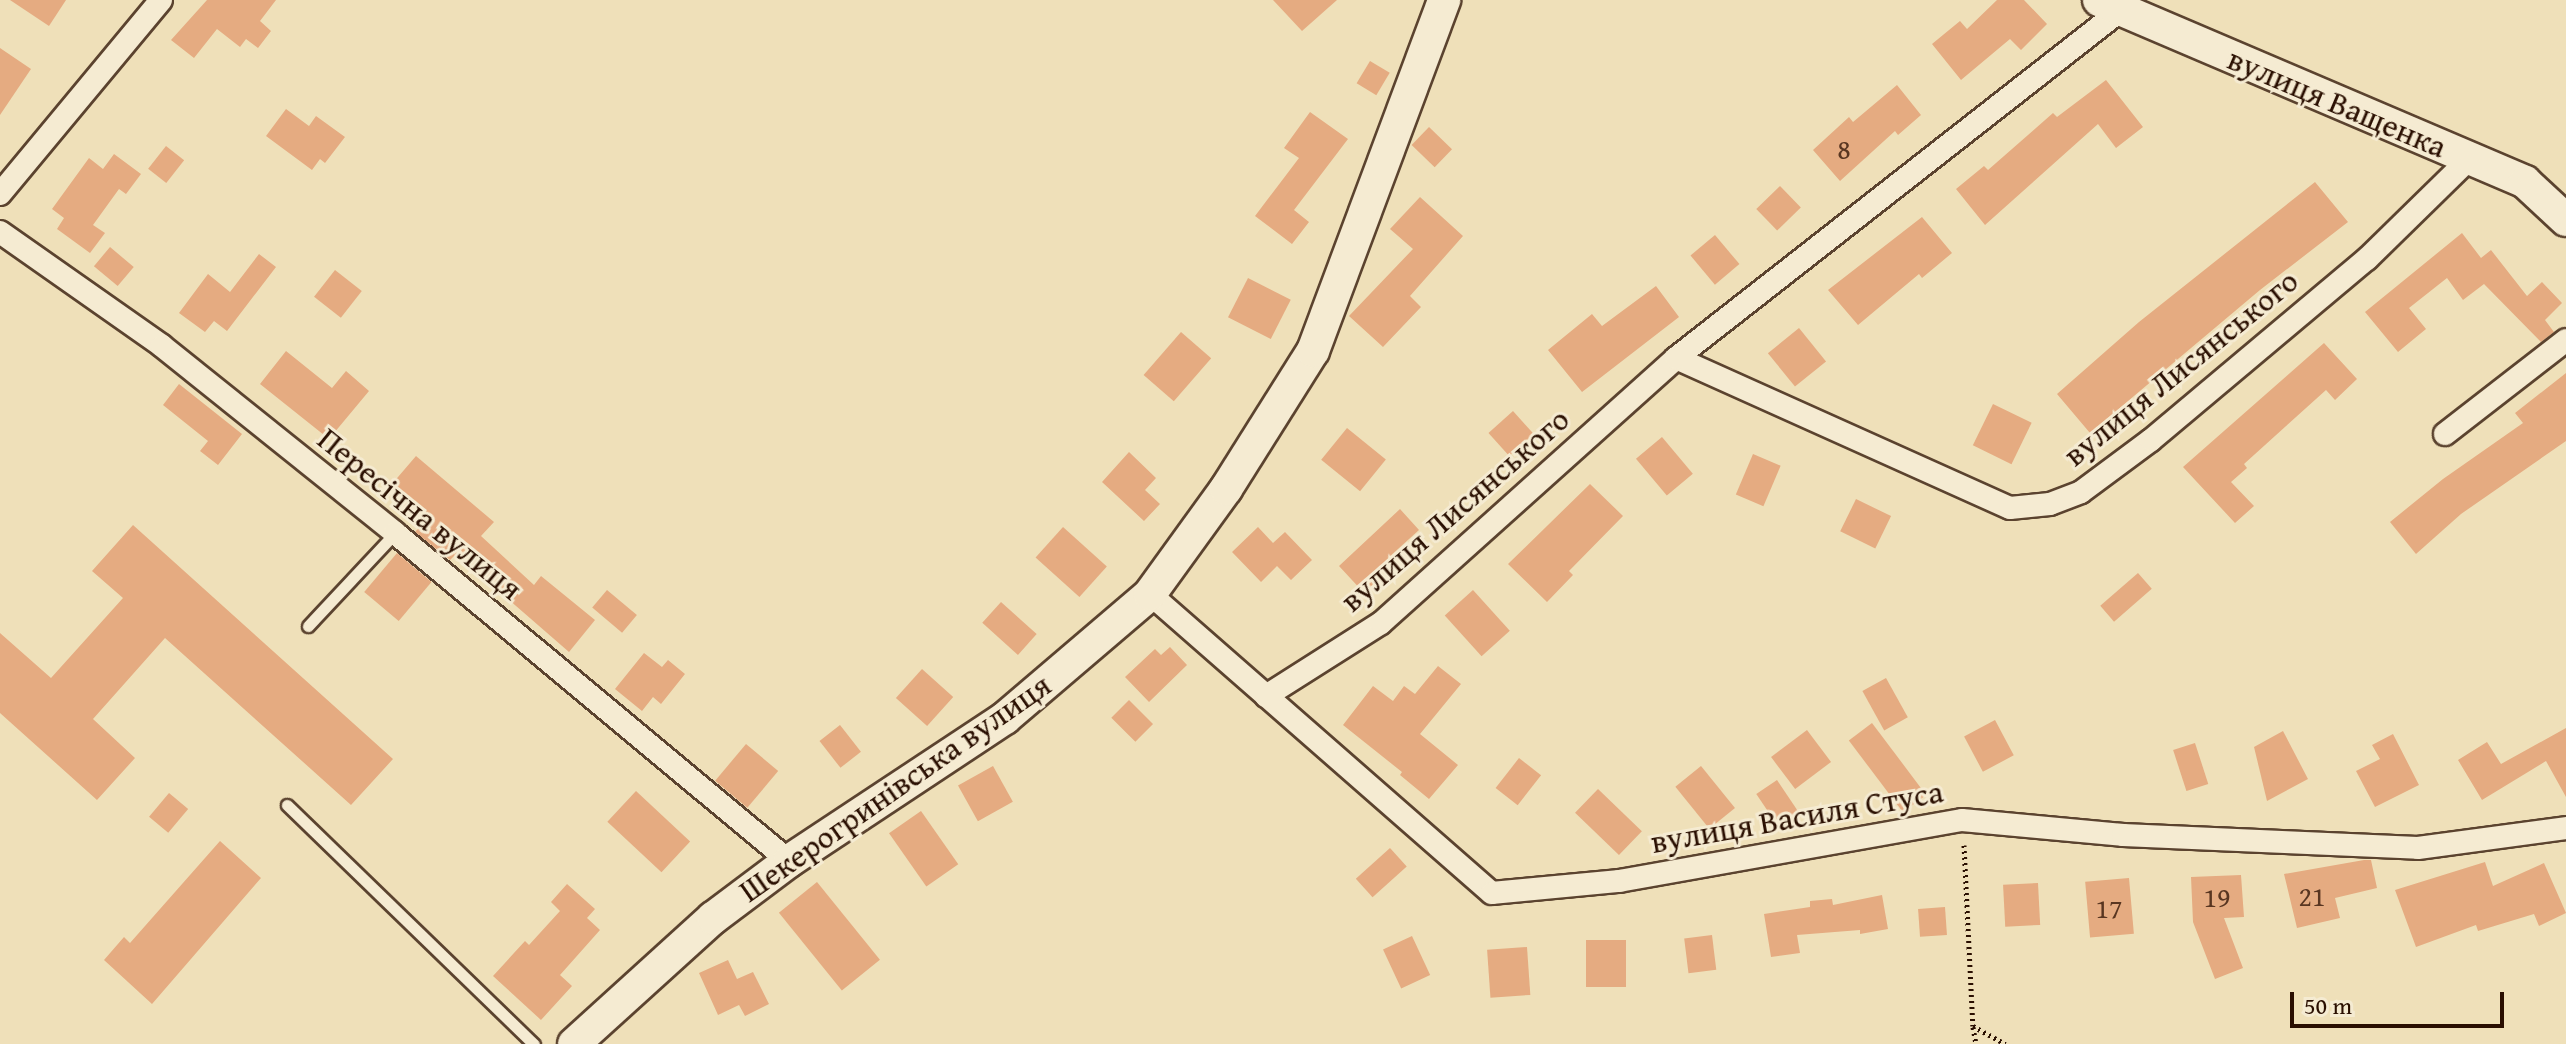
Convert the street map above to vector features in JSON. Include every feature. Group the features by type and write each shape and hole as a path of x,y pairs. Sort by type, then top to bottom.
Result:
{"street":[{"path":"0,194 161,0"},
{"name":"Шекерогринівська вулиця","path":"574,1044 713,918 789,861 1005,718 1150,594 1226,489 1313,351 1444,0"},
{"name":"вулиця Ващенка","path":"2110,5 2525,182 2566,220"},
{"name":"вулиця Лисянського","path":"1266,696 1381,623 1676,358 2110,5"},
{"name":"вулиця Лисянського","path":"1676,358 2010,508 2050,504 2081,492 2151,440 2367,259 2468,160"},
{"name":"Пересічна вулиця","path":"0,232 162,346 395,533 789,861"},
{"path":"2445,434 2566,340"},
{"name":"вулиця Василя Стуса","path":"1150,594 1492,893 1619,881 1962,820 2123,835 2418,848 2566,828"}],"lane":[{"path":"308,626 395,533"},
{"path":"287,805 534,1044"}],"path":[{"path":"1962,820 1976,1044"},
{"path":"1973,1026 2005,1044"}],"building":[{"path":"10,0 66,0 49,26"},
{"path":"207,0 276,0 260,21 271,31 258,48 246,39 240,47 217,29 194,58 171,40"},
{"path":"1273,0 1337,0 1302,31"},
{"path":"1997,0 2024,0 2047,24 2021,50 2010,39 1961,80 1932,44 1960,21 1967,29"},
{"path":"0,48 31,69 0,115"},
{"path":"1370,61 1390,73 1376,95 1357,83"},
{"path":"2106,80 2143,127 2116,148 2098,124 1985,225 1956,189 1984,166 1988,170 2053,113 2057,117"},
{"path":"1897,85 1921,115 1898,135 1895,131 1840,181 1813,150 1849,117 1853,122"},
{"path":"286,109 309,126 316,116 345,137 325,163 320,159 312,170 266,136"},
{"path":"1310,112 1348,139 1294,210 1309,222 1292,244 1255,216 1299,158 1284,148"},
{"path":"1429,127 1452,149 1435,167 1412,145"},
{"path":"166,146 184,160 166,183 148,169"},
{"path":"114,154 141,174 126,194 119,189 93,225 105,233 90,253 57,229 64,218 52,209 89,158 103,169"},
{"path":"2315,182 2348,222 2260,290 2090,433 2057,394 2139,322"},
{"path":"1780,186 1801,208 1777,231 1756,209"},
{"path":"1420,197 1463,236 1410,296 1421,307 1383,347 1349,316 1413,249 1390,229"},
{"path":"1922,217 1952,253 1922,278 1919,274 1858,325 1828,290"},
{"path":"2462,233 2481,258 2491,250 2527,296 2542,282 2562,303 2545,320 2554,332 2541,342 2484,284 2463,300 2447,278 2409,308 2426,329 2398,352 2365,312"},
{"path":"1715,235 1739,264 1715,285 1690,256"},
{"path":"110,247 134,267 118,286 94,266"},
{"path":"259,254 276,267 227,331 214,321 205,332 179,313 208,274 230,292"},
{"path":"335,270 362,291 341,318 314,297"},
{"path":"1248,278 1291,300 1271,339 1228,317"},
{"path":"1656,286 1679,317 1582,392 1548,350 1592,314 1602,326"},
{"path":"1799,328 1826,361 1795,387 1768,353"},
{"path":"1181,332 1211,358 1174,401 1144,375"},
{"path":"2324,343 2357,379 2335,400 2326,390 2244,464 2247,468 2231,482 2254,506 2235,523 2183,467"},
{"path":"286,351 332,388 346,371 369,391 329,439 260,384"},
{"path":"2566,373 2566,441 2461,514 2416,554 2390,522 2443,479 2523,423 2515,413"},
{"path":"179,384 242,434 218,465 200,451 208,441 163,405"},
{"path":"1993,404 2032,423 2011,464 1973,445"},
{"path":"1513,411 1534,434 1509,456 1488,433"},
{"path":"1347,428 1386,459 1360,491 1321,460"},
{"path":"1662,437 1693,474 1667,496 1636,459"},
{"path":"1129,452 1156,478 1145,490 1160,504 1144,521 1102,482"},
{"path":"1753,454 1781,466 1763,506 1736,495"},
{"path":"416,456 494,522 481,536 534,585 541,576 595,620 569,652 456,554 450,560 415,532 423,523 386,491"},
{"path":"1590,484 1623,516 1569,571 1573,575 1547,602 1508,564"},
{"path":"1856,499 1891,516 1875,548 1840,531"},
{"path":"1400,509 1419,530 1388,558 1394,564 1364,593 1339,566"},
{"path":"133,525 393,759 351,805 165,638 93,719 135,758 97,800 0,713 0,633 51,678 123,598 92,571"},
{"path":"1063,527 1107,566 1079,597 1036,557"},
{"path":"1258,527 1273,543 1285,532 1312,560 1291,580 1277,566 1261,582 1232,552"},
{"path":"397,553 431,582 399,621 364,592"},
{"path":"2138,573 2152,589 2114,622 2100,606"},
{"path":"607,590 637,615 622,633 592,608"},
{"path":"1473,590 1510,631 1482,656 1445,615"},
{"path":"1001,602 1037,634 1018,655 982,623"},
{"path":"1170,647 1187,665 1149,702 1125,677 1155,649 1161,655"},
{"path":"644,653 662,667 668,660 685,674 661,704 653,697 642,711 615,689"},
{"path":"1438,666 1461,684 1420,734 1458,765 1429,799 1400,775 1402,772 1343,725 1373,686 1393,701 1404,686 1415,694"},
{"path":"922,669 953,697 927,726 896,698"},
{"path":"1886,678 1908,717 1884,730 1862,691"},
{"path":"1129,700 1153,724 1135,742 1111,718"},
{"path":"1995,720 2014,755 1983,772 1964,736"},
{"path":"1872,723 1926,795 1903,812 1849,740"},
{"path":"840,725 861,752 840,768 820,741"},
{"path":"2566,728 2566,797 2546,761 2482,800 2458,760 2487,742 2501,764"},
{"path":"1807,730 1831,762 1795,789 1771,757"},
{"path":"2283,731 2308,779 2267,801 2254,747"},
{"path":"2393,734 2419,785 2375,807 2356,771 2380,759 2372,745"},
{"path":"2195,743 2208,784 2186,791 2173,750"},
{"path":"746,744 778,771 747,808 715,781"},
{"path":"1519,758 1541,775 1518,805 1496,788"},
{"path":"993,766 1013,802 978,821 958,785"},
{"path":"1701,766 1735,808 1709,829 1675,787"},
{"path":"1777,780 1801,816 1780,830 1756,794"},
{"path":"1598,789 1642,831 1619,855 1575,813"},
{"path":"636,791 690,841 661,872 607,822"},
{"path":"169,793 188,809 168,833 149,817"},
{"path":"921,811 958,864 926,887 889,833"},
{"path":"220,841 261,878 152,1004 104,960 124,937 130,943"},
{"path":"1390,848 1407,867 1373,897 1356,879"},
{"path":"2371,860 2377,888 2335,898 2340,918 2297,928 2284,874"},
{"path":"2485,862 2493,886 2544,863 2566,913 2539,926 2534,914 2478,931 2476,925 2416,947 2395,890"},
{"path":"2241,875 2244,917 2224,918 2243,968 2215,979 2193,922 2191,877"},
{"path":"2129,878 2134,934 2090,938 2085,882"},
{"path":"817,882 880,960 842,991 779,913"},
{"path":"2038,883 2040,925 2005,927 2003,885"},
{"path":"567,884 595,909 587,918 600,930 560,975 572,986 541,1020 493,976 525,941 529,945 560,911 551,902"},
{"path":"1882,895 1888,929 1860,934 1860,930 1797,935 1800,953 1771,957 1764,914 1810,907 1810,901 1832,899 1833,905"},
{"path":"1945,907 1947,935 1920,937 1918,909"},
{"path":"1712,935 1716,970 1688,973 1684,938"},
{"path":"1412,936 1430,975 1401,988 1383,950"},
{"path":"1586,940 1626,940 1626,987 1586,987"},
{"path":"1527,947 1530,995 1490,998 1487,950"},
{"path":"728,960 737,979 753,972 769,1004 745,1016 739,1005 718,1015 699,973"}]}
